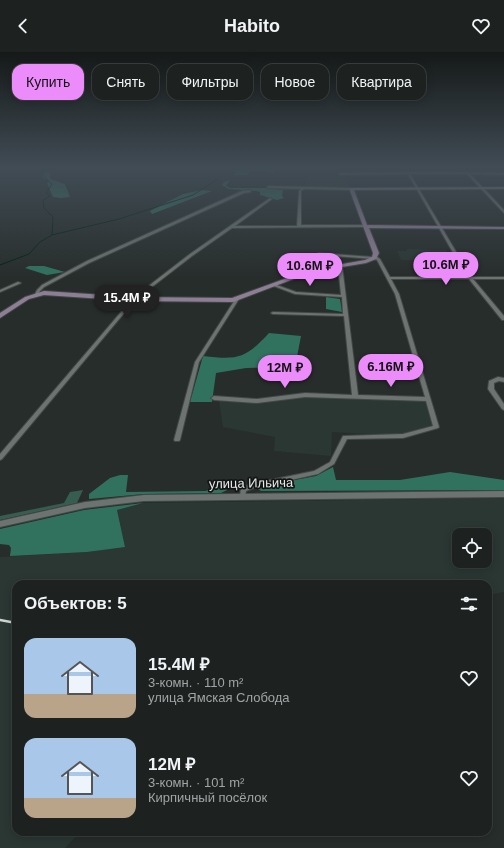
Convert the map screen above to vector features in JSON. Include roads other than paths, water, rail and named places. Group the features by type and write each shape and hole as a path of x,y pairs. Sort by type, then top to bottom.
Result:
{"main road":[{"path":"0,316 27,298 37,294 54,293 134,299 237,299 311,271 366,261 374,257 376,253 357,204"},
{"path":"365,226 504,228"}],"street":[{"path":"37,294 43,286 88,262 216,204"},
{"path":"0,458 134,299 191,255 264,204"},
{"path":"299,226 300,204"},
{"path":"427,204 470,278 504,320"},
{"path":"497,204 504,212"},
{"path":"232,227 365,226"},
{"path":"243,496 243,490 253,486 316,473 332,463 345,437 403,436 436,427 397,294 378,259 374,257 319,254"},
{"path":"340,265 355,396"},
{"path":"388,278 504,278"},
{"path":"0,291 19,283"},
{"path":"273,285 295,293 344,296"},
{"path":"177,440 197,362 237,299"},
{"path":"273,313 346,315"},
{"path":"504,380 498,379 492,382 491,389 504,408"},
{"path":"214,398 257,401 305,395 427,399"},
{"name":"улица Ильича","path":"0,524 85,505 144,498 504,494"}],"waterway":[{"path":"44,204 44,208 53,217 52,235"},
{"path":"52,235 119,219 165,204"},
{"path":"0,265 29,254 40,242 52,235"}],"railway":[{"path":"0,620 12,622"}]}
